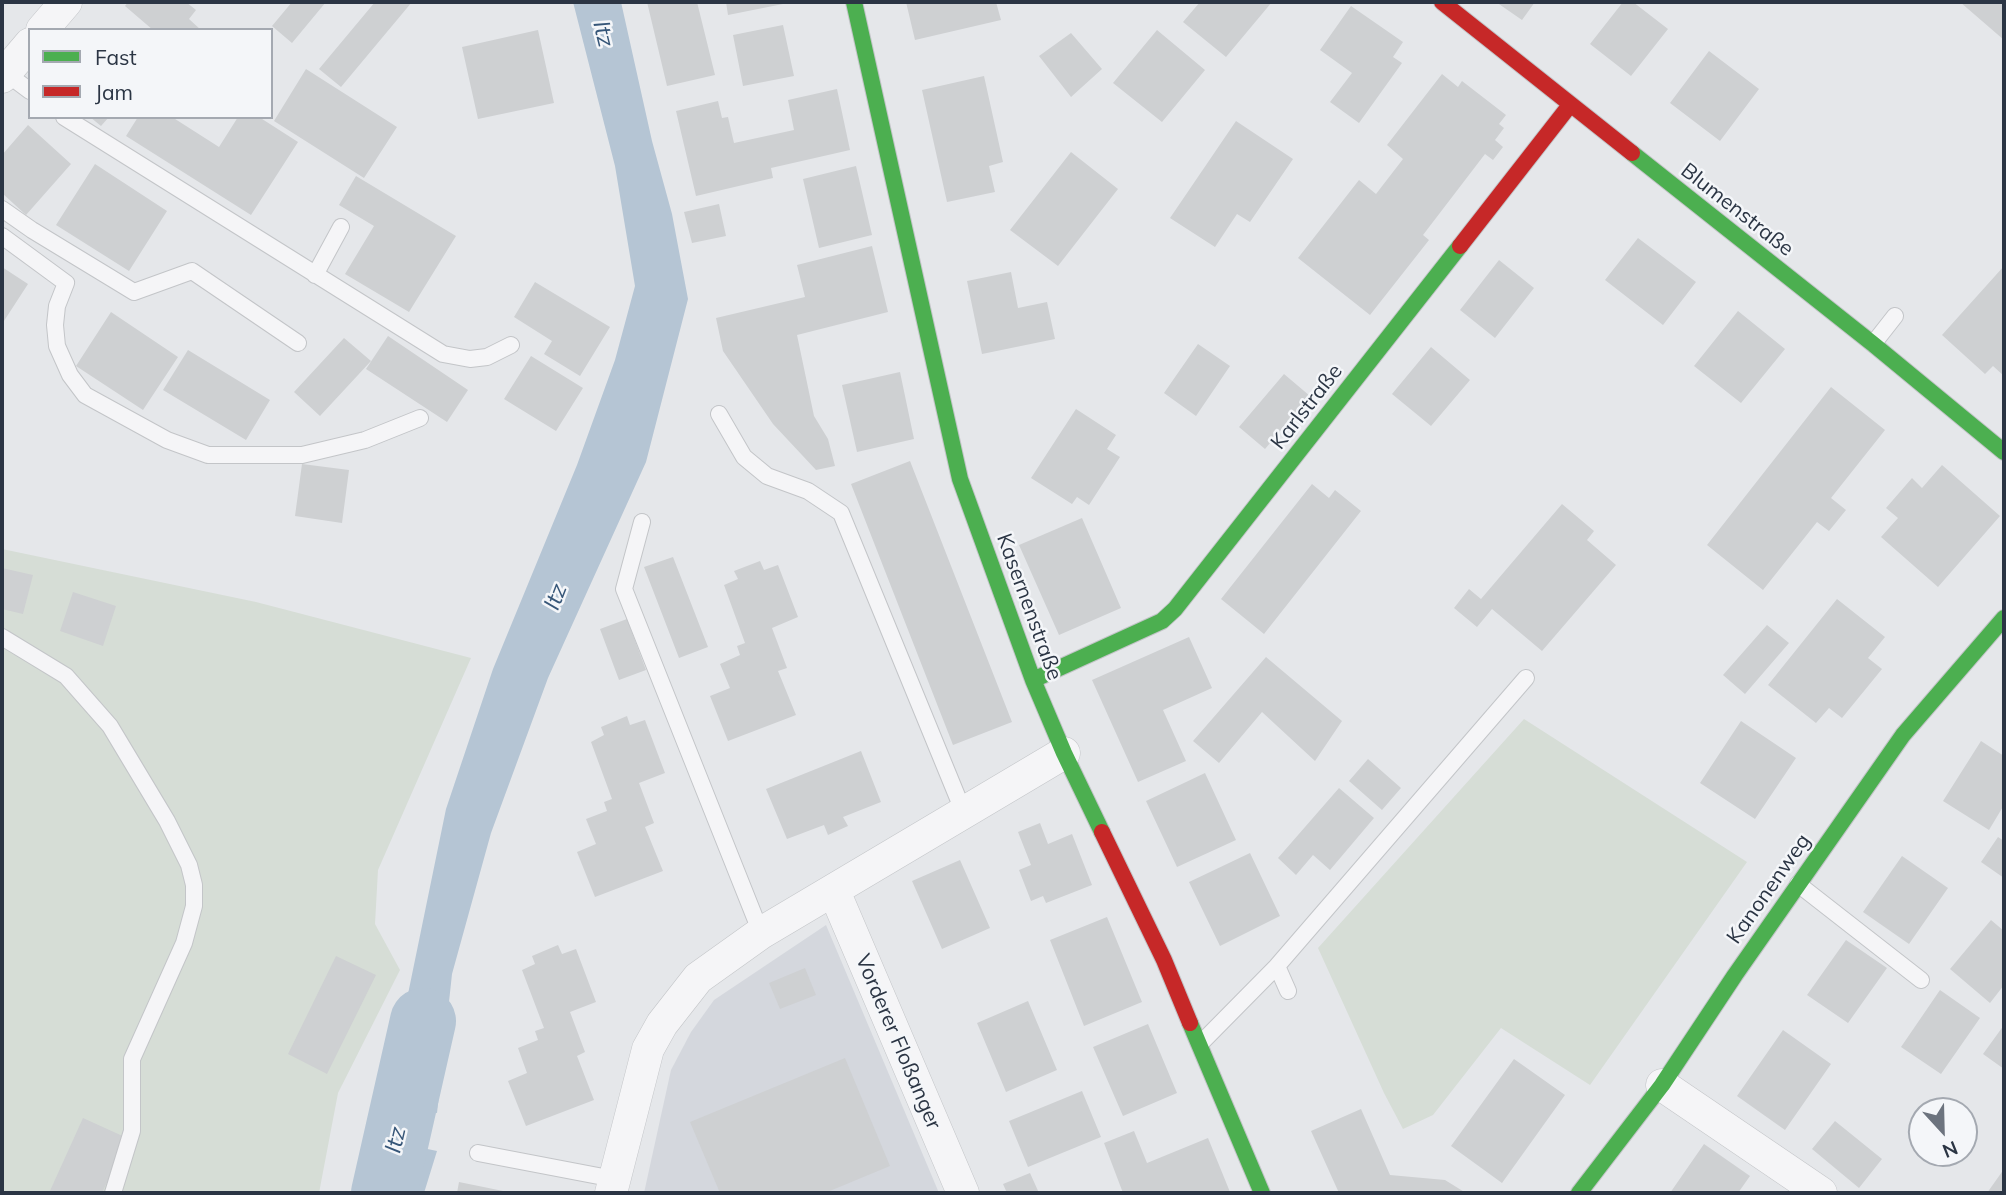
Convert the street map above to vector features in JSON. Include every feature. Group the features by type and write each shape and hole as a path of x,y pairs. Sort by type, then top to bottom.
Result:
{"street":[{"path":"44,28 66,2"},
{"name":"Kasernenstraße","path":"854,2 960,479 1033,680 1064,753 1164,960 1262,1193"},
{"name":"Blumenstraße","path":"1442,2 1873,344 2004,452"},
{"path":"12,80 28,48"},
{"name":"Karlstraße","path":"1033,680 1162,621 1175,609 1570,106"},
{"name":"Kanonenweg","path":"1579,1193 1662,1085 1903,735 2004,618"},
{"path":"612,1186 649,1049 662,1024 698,978 761,933 1064,753"},
{"name":"Vorderer Floßanger","path":"834,891 963,1193"},
{"path":"1662,1085 1821,1193"}],"lane":[{"path":"67,119 443,354 470,359 487,357 511,345"},
{"path":"2,209 134,292 192,271 298,343"},
{"path":"314,275 341,227"},
{"path":"2,236 66,283 57,306 54,326 57,346 70,375 85,395 167,440 208,455 302,456 365,440 420,418"},
{"path":"1873,344 1895,316"},
{"path":"719,414 744,457 767,476 808,491 841,513 964,813"},
{"path":"642,522 624,589 761,933"},
{"path":"2,637 66,676 110,726 167,821 189,865 194,885 194,906 184,943 132,1059 132,1131 113,1193"},
{"path":"1199,1045 1277,966 1526,678"},
{"path":"1798,884 1921,980"},
{"path":"1277,966 1287,991"},
{"path":"478,1153 612,1186"}],"shaded area":[{"path":"2,549 256,602 471,658 378,870 375,924 400,970 338,1093 319,1193 2,1193"},
{"path":"1524,719 1747,862 1590,1085 1501,1028 1433,1115 1403,1129 1318,948"},
{"path":"826,925 939,1193 644,1193 671,1070 691,1032 714,1000"}],"water":[{"path":"573,2 621,2 652,141 672,214 688,299 646,462 548,678 491,833 452,974 437,1113 385,1106 446,809 493,669 577,465 615,360 635,286 615,166"},
{"path":"375,1138 437,1151 424,1193 362,1193"}],"building":[{"path":"128,2 186,2 196,10 189,19 199,28 151,28 125,6"},
{"path":"292,2 326,2 292,43 272,26"},
{"path":"375,2 412,2 341,87 319,69"},
{"path":"647,2 697,2 715,75 667,86"},
{"path":"726,2 788,2 788,3 728,15"},
{"path":"906,2 996,2 1001,20 915,40"},
{"path":"1200,2 1272,2 1226,57 1183,22"},
{"path":"1496,2 1535,2 1522,20"},
{"path":"1623,2 1633,2 1668,29 1631,76 1590,44"},
{"path":"1960,2 2004,2 2004,40"},
{"path":"1351,6 1403,42 1393,57 1402,63 1359,123 1330,102 1352,73 1320,50"},
{"path":"783,25 794,76 743,86 733,35"},
{"path":"538,30 554,103 478,119 462,47"},
{"path":"1157,30 1205,70 1162,122 1113,83"},
{"path":"1071,33 1102,69 1071,97 1039,56"},
{"path":"1709,51 1759,89 1720,141 1670,103"},
{"path":"306,69 397,127 364,178 274,121"},
{"path":"1442,74 1458,87 1462,81 1506,115 1499,124 1504,128 1495,140 1503,147 1493,160 1485,154 1423,235 1429,240 1370,315 1298,258 1359,180 1376,194 1403,159 1387,145"},
{"path":"984,76 1003,162 989,166 995,192 947,202 922,90"},
{"path":"837,89 850,150 771,168 773,178 696,196 676,111 718,101 722,118 728,117 734,143 794,130 788,100"},
{"path":"92,119 107,119 101,126"},
{"path":"137,119 175,119 219,147 237,119 262,119 298,142 251,215 126,136"},
{"path":"1236,121 1293,159 1250,222 1237,214 1215,247 1170,218"},
{"path":"28,125 71,164 26,215 2,193 2,155"},
{"path":"1071,152 1118,189 1058,266 1010,230"},
{"path":"95,164 167,211 129,271 56,225"},
{"path":"856,166 872,235 819,248 803,179"},
{"path":"356,176 456,236 409,312 345,274 374,226 339,205"},
{"path":"719,204 726,236 692,243 684,212"},
{"path":"1638,238 1696,282 1663,325 1605,280"},
{"path":"872,246 888,312 797,335 814,416 828,439 835,466 816,470 773,424 723,351 716,318 805,297 797,265"},
{"path":"1499,260 1534,288 1495,338 1460,310"},
{"path":"2004,266 2004,376 1993,366 1985,374 1942,335"},
{"path":"2,267 28,284 2,324"},
{"path":"1011,272 1018,308 1047,302 1055,339 982,354 967,281"},
{"path":"535,282 610,327 580,376 544,354 552,341 514,317"},
{"path":"1738,311 1785,349 1741,403 1694,366"},
{"path":"111,312 178,357 143,410 76,366"},
{"path":"388,336 468,390 447,422 366,369"},
{"path":"344,338 371,361 320,416 294,392"},
{"path":"1198,344 1230,366 1196,416 1164,393"},
{"path":"1431,347 1470,380 1431,426 1392,394"},
{"path":"188,350 270,400 246,440 163,390"},
{"path":"531,356 583,388 556,431 504,399"},
{"path":"900,372 914,439 857,452 842,385"},
{"path":"1284,374 1310,396 1265,449 1239,427"},
{"path":"1831,387 1885,430 1831,498 1846,510 1829,531 1817,522 1763,590 1707,545"},
{"path":"1076,409 1116,435 1107,449 1120,457 1089,505 1077,497 1072,504 1031,478"},
{"path":"910,461 1012,722 953,745 851,484"},
{"path":"302,464 349,470 342,523 295,516"},
{"path":"1942,465 2000,516 1938,587 1881,537 1898,518 1886,508 1912,478 1922,488"},
{"path":"1312,484 1329,498 1335,490 1361,511 1264,634 1221,599"},
{"path":"1562,504 1594,531 1587,540 1616,565 1542,651 1492,609 1477,627 1454,608 1469,589 1481,599"},
{"path":"1082,518 1121,608 1059,635 1019,545"},
{"path":"673,557 708,647 679,658 644,567"},
{"path":"760,561 764,570 778,565 798,617 772,628 787,668 778,671 796,715 728,741 710,696 730,688 720,664 740,655 737,646 745,643 724,585 738,579 734,571"},
{"path":"2,568 33,575 23,614 2,609"},
{"path":"73,592 116,606 103,646 60,631"},
{"path":"1837,599 1885,637 1868,658 1882,669 1842,718 1829,708 1816,723 1768,685"},
{"path":"627,619 646,670 619,680 600,629"},
{"path":"1767,625 1789,643 1745,694 1723,675"},
{"path":"1189,637 1212,688 1163,710 1186,761 1138,782 1092,680"},
{"path":"1266,657 1342,721 1315,761 1262,712 1219,763 1193,741"},
{"path":"627,716 630,725 645,720 665,773 639,783 654,823 645,827 663,871 595,897 577,852 596,844 586,819 607,811 604,802 612,799 591,742 604,735 601,727"},
{"path":"1741,721 1796,758 1755,819 1700,783"},
{"path":"1981,741 2004,756 2004,805 1989,830 1943,801"},
{"path":"861,751 881,802 843,817 848,826 828,835 824,825 787,839 766,789"},
{"path":"1368,759 1401,788 1382,810 1349,781"},
{"path":"1205,773 1236,840 1177,867 1146,801"},
{"path":"1339,788 1374,818 1330,870 1313,855 1296,875 1278,858"},
{"path":"1040,823 1048,844 1072,834 1092,885 1046,903 1043,896 1031,901 1019,870 1031,865 1018,832"},
{"path":"1998,837 2004,841 2004,878 1981,862"},
{"path":"1250,853 1280,916 1220,946 1189,882"},
{"path":"1902,856 1948,888 1909,944 1863,912"},
{"path":"960,860 990,928 942,949 912,881"},
{"path":"1107,917 1142,1002 1084,1026 1050,940"},
{"path":"1991,920 2004,931 2004,985 1990,1003 1950,969"},
{"path":"1846,940 1887,968 1848,1023 1807,995"},
{"path":"558,945 562,954 576,949 596,1002 570,1012 585,1052 577,1056 594,1100 526,1126 508,1081 527,1073 518,1048 538,1040 535,1031 544,1028 522,970 535,964 532,956"},
{"path":"336,956 376,975 327,1074 288,1054"},
{"path":"805,968 816,995 780,1009 769,983"},
{"path":"1940,990 1980,1018 1941,1074 1901,1047"},
{"path":"1028,1001 1057,1070 1006,1092 977,1023"},
{"path":"1148,1024 1177,1093 1123,1116 1093,1047"},
{"path":"2004,1025 2004,1069 1983,1054"},
{"path":"1783,1030 1831,1064 1785,1130 1737,1096"},
{"path":"845,1058 890,1166 825,1193 720,1193 690,1122"},
{"path":"1514,1059 1565,1095 1502,1183 1451,1146"},
{"path":"1082,1091 1101,1137 1028,1167 1009,1121"},
{"path":"1361,1109 1390,1175 1445,1180 1466,1193 1339,1193 1311,1131"},
{"path":"83,1118 127,1138 102,1193 49,1193"},
{"path":"1835,1121 1882,1159 1859,1188 1812,1149"},
{"path":"1134,1131 1147,1163 1208,1138 1230,1192 1123,1193 1104,1143"},
{"path":"1704,1144 1750,1176 1738,1193 1670,1193"},
{"path":"2004,1169 2004,1193 1987,1193"},
{"path":"1030,1173 1039,1193 1007,1193 1003,1184"},
{"path":"459,1182 508,1192 508,1193 457,1193"}],"waterway":[{"name":"Itz","path":"384,1193 423,1021"}],"traffic: fast":[{"path":"854,2 960,479 1033,680 1102,832"},
{"path":"1632,153 1873,344 2004,452"},
{"path":"1033,680 1162,621 1175,609 1460,246"},
{"path":"1579,1193 1662,1085 1735,975 1903,735 2004,618"},
{"path":"1190,1023 1262,1193"}],"traffic: jam":[{"path":"1442,2 1632,153"},
{"path":"1460,246 1570,105"},
{"path":"1102,832 1164,960 1190,1023"}]}
